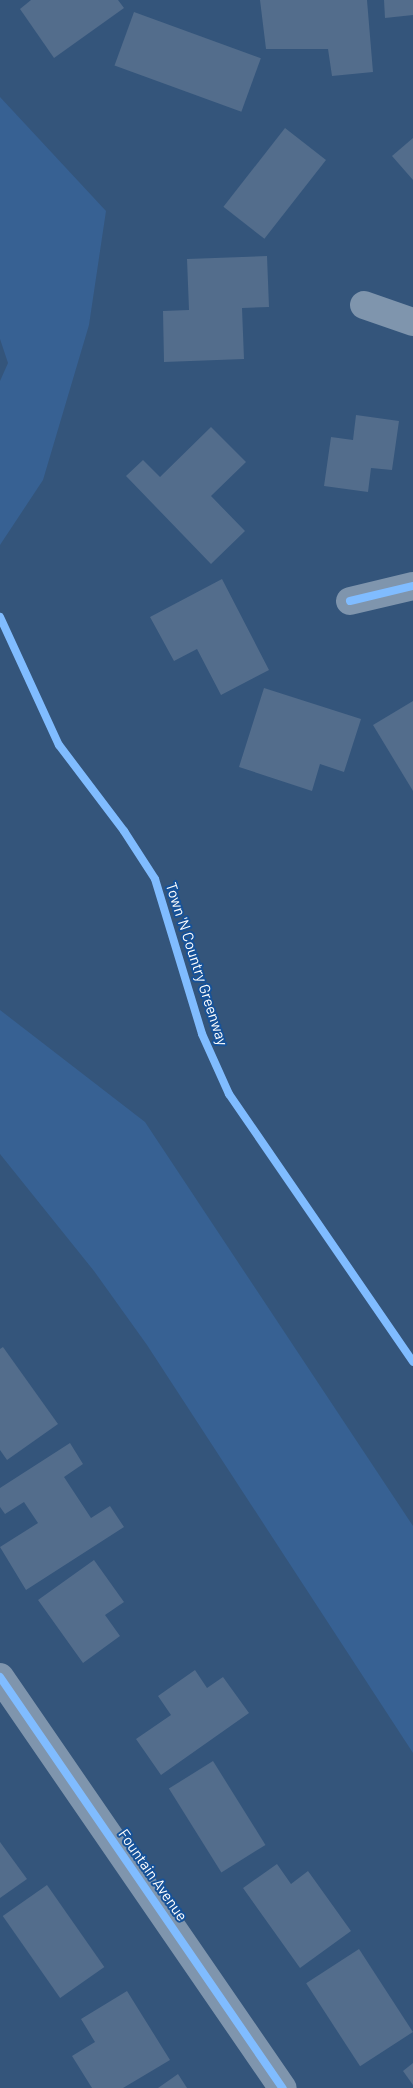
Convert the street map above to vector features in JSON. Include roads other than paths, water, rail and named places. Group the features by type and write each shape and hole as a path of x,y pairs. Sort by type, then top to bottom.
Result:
{"street":[{"path":"364,305 413,322"},
{"path":"350,601 413,586"},
{"name":"Fountain Avenue","path":"0,1677 283,2088"}],"water":[{"path":"0,97 106,211 89,325 43,480 0,545 0,381 8,363 0,339"},
{"path":"0,1010 145,1122 413,1526 413,1753 147,1345 94,1271 0,1154"}]}
